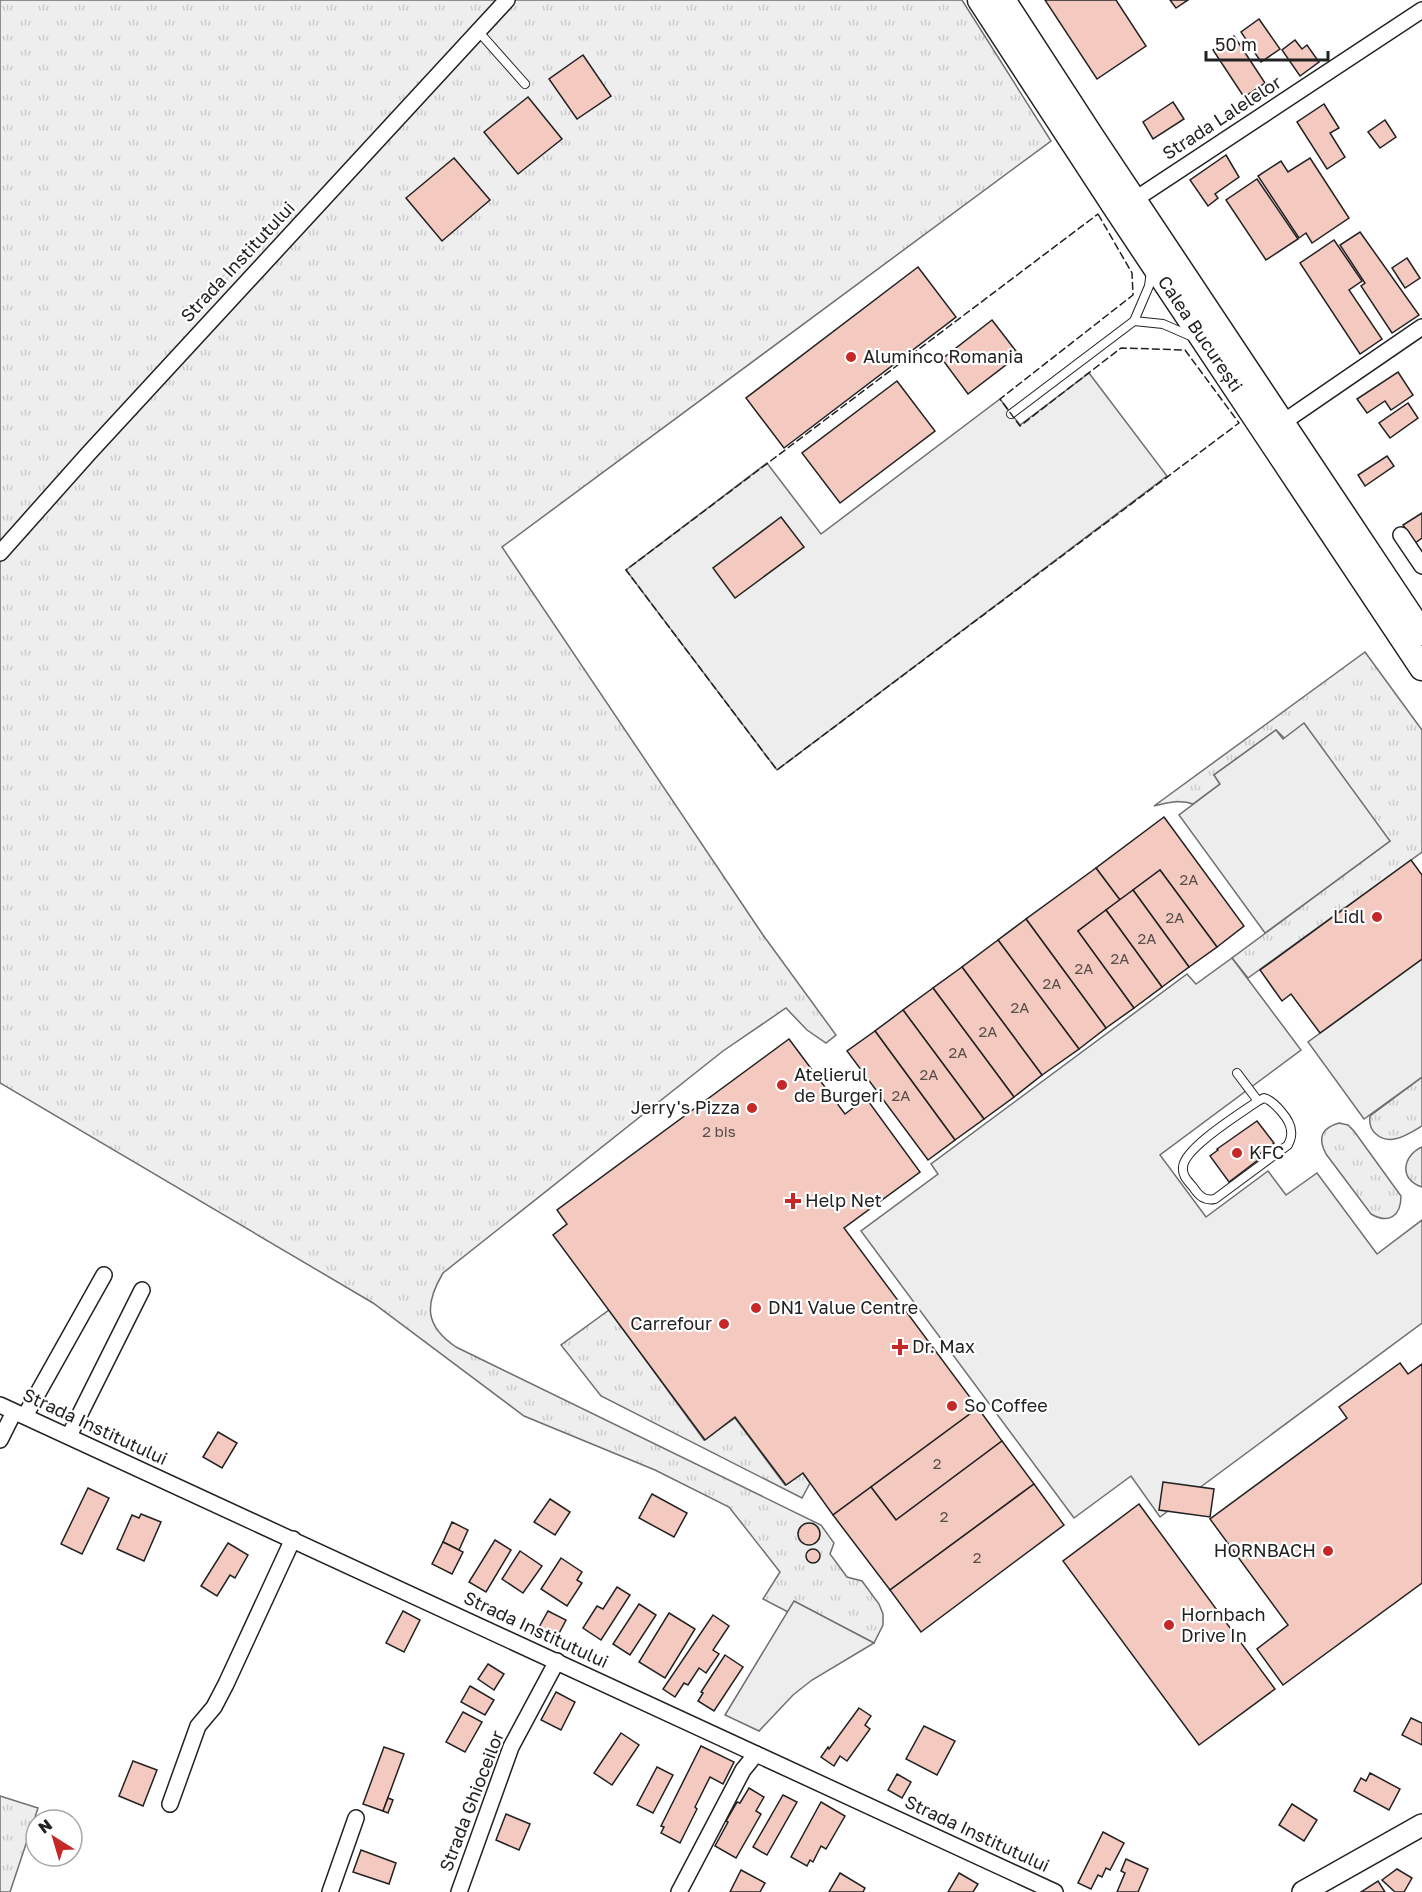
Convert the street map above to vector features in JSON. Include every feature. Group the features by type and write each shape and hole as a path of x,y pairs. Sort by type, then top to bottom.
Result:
{"highway":[{"name":"Calea București","path":"980,0 1206,343 1419,651"},
{"name":"Calea București","path":"1003,0 1282,423 1419,651"},
{"path":"1419,651 1422,681"}],"main road":[{"path":"1304,1892 1422,1825"}],"street":[{"name":"Strada Institutului","path":"0,553 89,453 507,0"},
{"name":"Strada Lalelelor","path":"1134,200 1422,10"},
{"path":"1282,423 1422,327"},
{"path":"1401,535 1422,566"},
{"path":"0,1440 20,1414 104,1275"},
{"path":"69,1436 142,1290"},
{"name":"Strada Institutului","path":"0,1405 1056,1892"},
{"path":"170,1804 198,1726 213,1707 226,1684 293,1539"},
{"name":"Strada Ghioceilor","path":"459,1892 511,1747 557,1661"},
{"path":"679,1892 743,1770 756,1754"},
{"path":"330,1892 356,1818"}],"lane":[{"path":"478,31 525,84"},
{"path":"1011,414 1134,321 1149,286 1150,271 1147,255"},
{"path":"1134,321 1163,324 1206,343"},
{"path":"1237,1073 1258,1101"},
{"path":"1264,1098 1271,1101 1289,1124 1291,1132 1288,1145 1215,1199 1208,1200 1201,1197 1184,1177 1185,1160 1193,1149 1258,1101 1264,1098"}],"green space":[{"path":"0,0 962,0 1051,141 502,547 763,935 836,1035 826,1043 807,1030 786,1008 723,1051 443,1273 431,1305 433,1323 438,1331 456,1347 821,1525 834,1543 830,1554 847,1577 862,1581 879,1604 883,1614 883,1625 874,1643 795,1602 788,1612 763,1599 780,1572 729,1507 655,1470 524,1416 373,1303 0,1083"},
{"path":"1365,652 1422,730 1422,852 1248,978 1232,958 1390,841 1276,730 1214,775 1220,784 1193,804 1178,802 1154,806"},
{"path":"1422,1077 1422,1126 1399,1138 1381,1138 1370,1126 1370,1116"},
{"path":"1339,1123 1348,1125 1354,1131 1401,1196 1399,1209 1392,1217 1383,1218 1371,1214 1326,1154 1322,1143 1323,1134"},
{"path":"1422,1147 1422,1187 1409,1179 1406,1168 1410,1156"},
{"path":"609,1310 704,1440 735,1418 785,1485 803,1473 810,1483 802,1498 601,1396 561,1345"},
{"path":"0,1796 38,1808 24,1808 24,1850 10,1892 0,1892"}],"shaded area":[{"path":"1089,373 1167,476 777,770 626,570 767,463 821,534 1000,399 1020,425"},
{"path":"1304,723 1390,841 1265,933 1179,815 1220,784 1214,775 1276,730 1283,739"},
{"path":"1232,958 1301,1050 1160,1155 1206,1217 1268,1171 1286,1195 1317,1173 1377,1254 1422,1220 1422,1323 1160,1517 1131,1476 1074,1518 861,1231 938,1174 931,1164 1187,974 1196,984"},
{"path":"1422,959 1422,1077 1364,1119 1308,1042"},
{"path":"794,1601 874,1643 812,1680 793,1695 759,1731 725,1715"}],"building":[{"path":"1045,0 1116,0 1146,46 1097,79"},
{"path":"1170,0 1188,0 1176,8"},
{"path":"1259,19 1280,49 1261,62 1241,32"},
{"path":"1234,36 1265,83 1244,97 1213,50"},
{"path":"1295,40 1302,49 1307,45 1319,62 1300,76 1282,50"},
{"path":"583,55 611,96 577,119 549,79"},
{"path":"528,97 562,139 518,174 484,132"},
{"path":"1173,102 1184,119 1153,139 1143,122"},
{"path":"1324,104 1339,128 1330,133 1345,157 1327,169 1297,122"},
{"path":"1385,120 1396,137 1380,148 1368,132"},
{"path":"1226,155 1239,177 1215,194 1218,198 1208,206 1190,180"},
{"path":"454,158 490,200 442,241 406,198"},
{"path":"1310,158 1349,218 1312,243 1306,233 1299,238 1258,176 1281,161 1288,172"},
{"path":"1257,179 1298,239 1266,260 1226,200"},
{"path":"1360,232 1419,315 1392,333 1361,286 1365,283 1340,245"},
{"path":"1334,240 1362,281 1349,290 1382,339 1360,354 1300,263"},
{"path":"1407,258 1420,278 1405,288 1392,268"},
{"name":"Aluminco Romania","path":"918,267 956,317 784,448 746,398"},
{"path":"992,320 1019,355 968,394 942,359"},
{"path":"1398,372 1413,395 1391,410 1385,401 1367,413 1357,399"},
{"path":"897,381 935,431 840,503 802,453"},
{"path":"1408,403 1418,418 1390,438 1379,423"},
{"path":"1387,456 1394,466 1365,486 1358,475"},
{"path":"1422,513 1422,538 1415,543 1403,525"},
{"path":"781,517 804,547 735,598 713,568"},
{"path":"1164,817 1244,926 1217,947 1160,870 1120,900 1096,868"},
{"name":"Lidl","path":"1411,860 1422,875 1422,959 1320,1033 1291,994 1282,1001 1260,970"},
{"path":"1096,868 1120,900 1078,931 1134,1008 1106,1028 1026,919"},
{"path":"1160,870 1217,947 1189,967 1133,890"},
{"path":"1133,890 1189,967 1162,987 1106,910"},
{"path":"1106,910 1162,987 1134,1008 1078,931"},
{"path":"1026,919 1106,1028 1079,1049 998,940"},
{"path":"998,940 1079,1049 1042,1075 962,967"},
{"path":"962,967 1042,1075 1014,1097 933,988"},
{"path":"933,988 1014,1097 984,1119 903,1010"},
{"path":"903,1010 984,1119 955,1140 875,1031"},
{"path":"875,1031 955,1140 928,1160 847,1051"},
{"name":"DN1 Value Centre","path":"789,1039 845,1114 866,1098 920,1172 844,1228 978,1408 833,1515 803,1473 786,1485 735,1417 705,1440 553,1235 567,1224 557,1210"},
{"name":"KFC","path":"1257,1121 1274,1143 1256,1157 1258,1160 1229,1182 1210,1156"},
{"name":"HORNBACH","path":"1400,1363 1408,1374 1422,1364 1422,1583 1283,1685 1257,1649 1288,1625 1210,1519 1347,1418 1339,1407"},
{"path":"978,1408 1002,1441 896,1520 871,1487"},
{"path":"218,1432 237,1443 222,1468 203,1457"},
{"path":"1002,1441 1034,1484 890,1590 833,1515 871,1487 896,1520"},
{"path":"1163,1482 1214,1489 1210,1517 1159,1510"},
{"path":"1034,1484 1064,1525 921,1632 890,1590"},
{"path":"88,1488 109,1498 82,1554 61,1544"},
{"path":"652,1494 687,1513 674,1537 639,1518"},
{"path":"550,1499 570,1512 555,1535 534,1522"},
{"name":"Hornbach Drive In","path":"1139,1504 1275,1689 1199,1745 1063,1561"},
{"path":"141,1514 161,1522 144,1561 117,1549 132,1515 139,1518"},
{"path":"452,1522 468,1530 459,1550 443,1542"},
{"path":"809,1523 817,1526 820,1534 817,1542 809,1545 801,1542 798,1534 801,1526"},
{"path":"495,1540 511,1550 486,1592 469,1582"},
{"path":"443,1542 463,1552 452,1574 432,1564"},
{"path":"228,1543 248,1555 235,1578 230,1575 217,1596 201,1586"},
{"path":"813,1549 818,1551 820,1556 818,1561 813,1563 808,1561 806,1556 808,1551"},
{"path":"520,1551 542,1566 523,1593 502,1579"},
{"path":"561,1558 582,1572 577,1580 582,1583 567,1606 541,1589"},
{"path":"617,1587 630,1595 601,1640 583,1628 597,1606 603,1609"},
{"path":"639,1604 656,1615 630,1655 613,1644"},
{"path":"403,1611 420,1620 404,1652 386,1643"},
{"path":"548,1611 566,1620 556,1639 538,1629"},
{"path":"669,1613 695,1629 665,1678 639,1662"},
{"path":"713,1615 729,1626 713,1650 719,1654 706,1673 699,1668 688,1685 684,1683 675,1697 663,1689"},
{"path":"725,1655 743,1667 714,1711 698,1701 703,1693 701,1692"},
{"path":"488,1664 504,1674 494,1690 478,1679"},
{"path":"470,1686 494,1700 485,1715 461,1702"},
{"path":"556,1692 575,1702 561,1730 541,1720"},
{"path":"859,1708 871,1716 865,1725 870,1729 847,1761 840,1756 834,1766 821,1757"},
{"path":"463,1712 482,1722 465,1752 446,1742"},
{"path":"1411,1718 1422,1723 1422,1745 1402,1735"},
{"path":"924,1726 955,1741 937,1775 906,1759"},
{"path":"621,1733 639,1745 612,1785 594,1773"},
{"path":"701,1746 734,1762 723,1784 710,1777 680,1843 661,1833 664,1827 661,1826"},
{"path":"384,1747 404,1754 383,1811 363,1804"},
{"path":"133,1761 157,1770 143,1806 119,1796"},
{"path":"657,1767 673,1775 653,1813 637,1805"},
{"path":"1370,1773 1400,1789 1389,1810 1354,1791 1361,1778 1366,1781"},
{"path":"897,1774 911,1782 902,1798 888,1790"},
{"path":"749,1788 764,1797 756,1811 761,1814 736,1858 715,1846 737,1802 740,1803"},
{"path":"783,1795 797,1802 767,1855 753,1847"},
{"path":"388,1798 393,1800 388,1813 383,1811"},
{"path":"821,1802 845,1816 826,1849 821,1846 813,1862 810,1860 807,1866 791,1857"},
{"path":"1292,1804 1317,1820 1304,1841 1279,1825"},
{"path":"506,1814 530,1824 519,1850 496,1840"},
{"path":"1103,1832 1124,1843 1110,1870 1106,1868 1102,1877 1098,1875 1091,1889 1078,1883"},
{"path":"361,1850 396,1863 389,1884 353,1872"},
{"path":"1126,1859 1148,1869 1138,1892 1117,1892 1125,1873 1121,1871"},
{"path":"1397,1869 1412,1878 1404,1892 1395,1892 1382,1880"},
{"path":"741,1870 765,1883 760,1892 730,1892"},
{"path":"840,1873 865,1888 863,1892 829,1892"},
{"path":"959,1873 978,1884 973,1892 948,1892"},
{"path":"1378,1881 1385,1892 1361,1892"}],"fence":[{"path":"1098,214 1132,273 1133,295 1000,399 1020,426 1121,348 1185,350 1239,423 777,770 626,570 1098,214"}],"place":[{"name":"Aluminco Romania","path":"851,357"},
{"name":"Lidl","path":"1377,917"},
{"name":"Atelierul de Burgeri","path":"782,1085"},
{"name":"Jerry's Pizza","path":"752,1108"},
{"name":"KFC","path":"1237,1153"},
{"name":"Help Net","path":"793,1201"},
{"name":"DN1 Value Centre","path":"756,1308"},
{"name":"Carrefour","path":"724,1324"},
{"name":"Dr. Max","path":"900,1347"},
{"name":"So Coffee","path":"952,1406"},
{"name":"HORNBACH","path":"1328,1551"},
{"name":"Hornbach Drive In","path":"1169,1625"}]}
